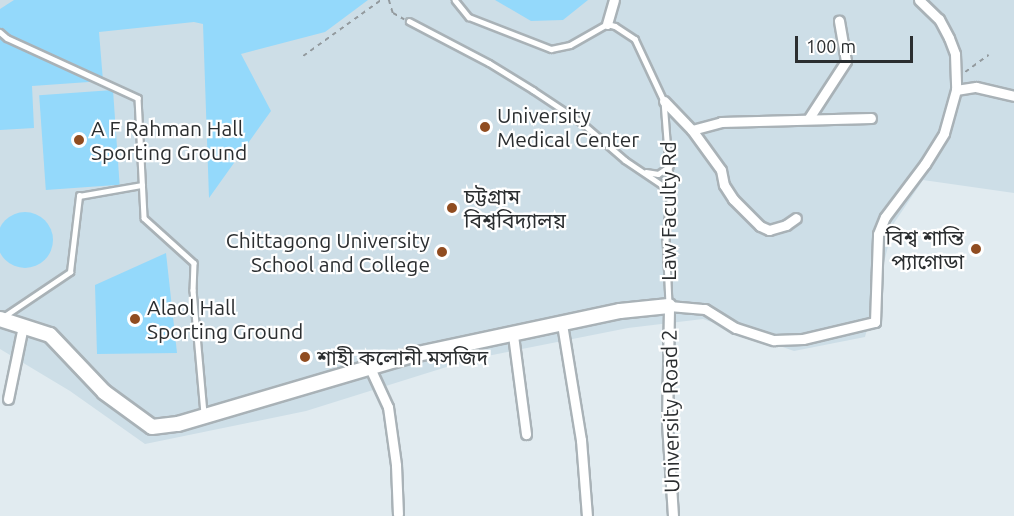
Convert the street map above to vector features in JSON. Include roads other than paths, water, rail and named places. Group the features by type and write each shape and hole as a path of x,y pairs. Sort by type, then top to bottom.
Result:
{"street":[{"path":"1,319 50,334 104,392 152,426 178,424 413,355 620,311 669,306 705,309 736,328 774,340 803,339 875,322 878,234 885,217 925,164 944,133 956,90 955,54 949,38 939,20 919,0"},
{"path":"809,118 846,61 839,21"},
{"path":"956,90 976,87 1014,96"},
{"path":"664,101 692,130 721,170 724,185 733,199 760,226 769,230 786,225 796,218"},
{"path":"692,130 721,122 871,118"},
{"name":"University Road 2","path":"669,306 667,423 673,516"},
{"path":"562,324 581,440 587,516"},
{"path":"8,399 23,326"},
{"path":"513,335 526,434"},
{"path":"370,368 388,407 397,474 398,514"}],"lane":[{"name":"Law Faculty Rd","path":"455,0 469,17 550,49 570,45 607,24 615,26 634,39 664,101 671,191 666,238 669,306"},
{"path":"409,21 489,63 533,90 581,122 640,170 671,191"},
{"path":"0,32 7,38 138,98 144,218 194,263 193,290 204,416"},
{"path":"640,170 658,174 670,168 670,162"},
{"path":"1,319 70,272 79,196 142,185"}],"place":[{"name":"University Medical Center","path":"485,127"},
{"name":"A F Rahman Hall Sporting Ground","path":"79,140"},
{"name":"চট্টগ্রাম বিশ্ববিদ্যালয়","path":"452,208"},
{"name":"বিশ্ব শান্তি প্যাগোডা","path":"976,249"},
{"name":"Chittagong University School and College","path":"442,252"},
{"name":"Alaol Hall Sporting Ground","path":"135,319"},
{"name":"শাহী কলোনী মসজিদ","path":"305,357"}]}
